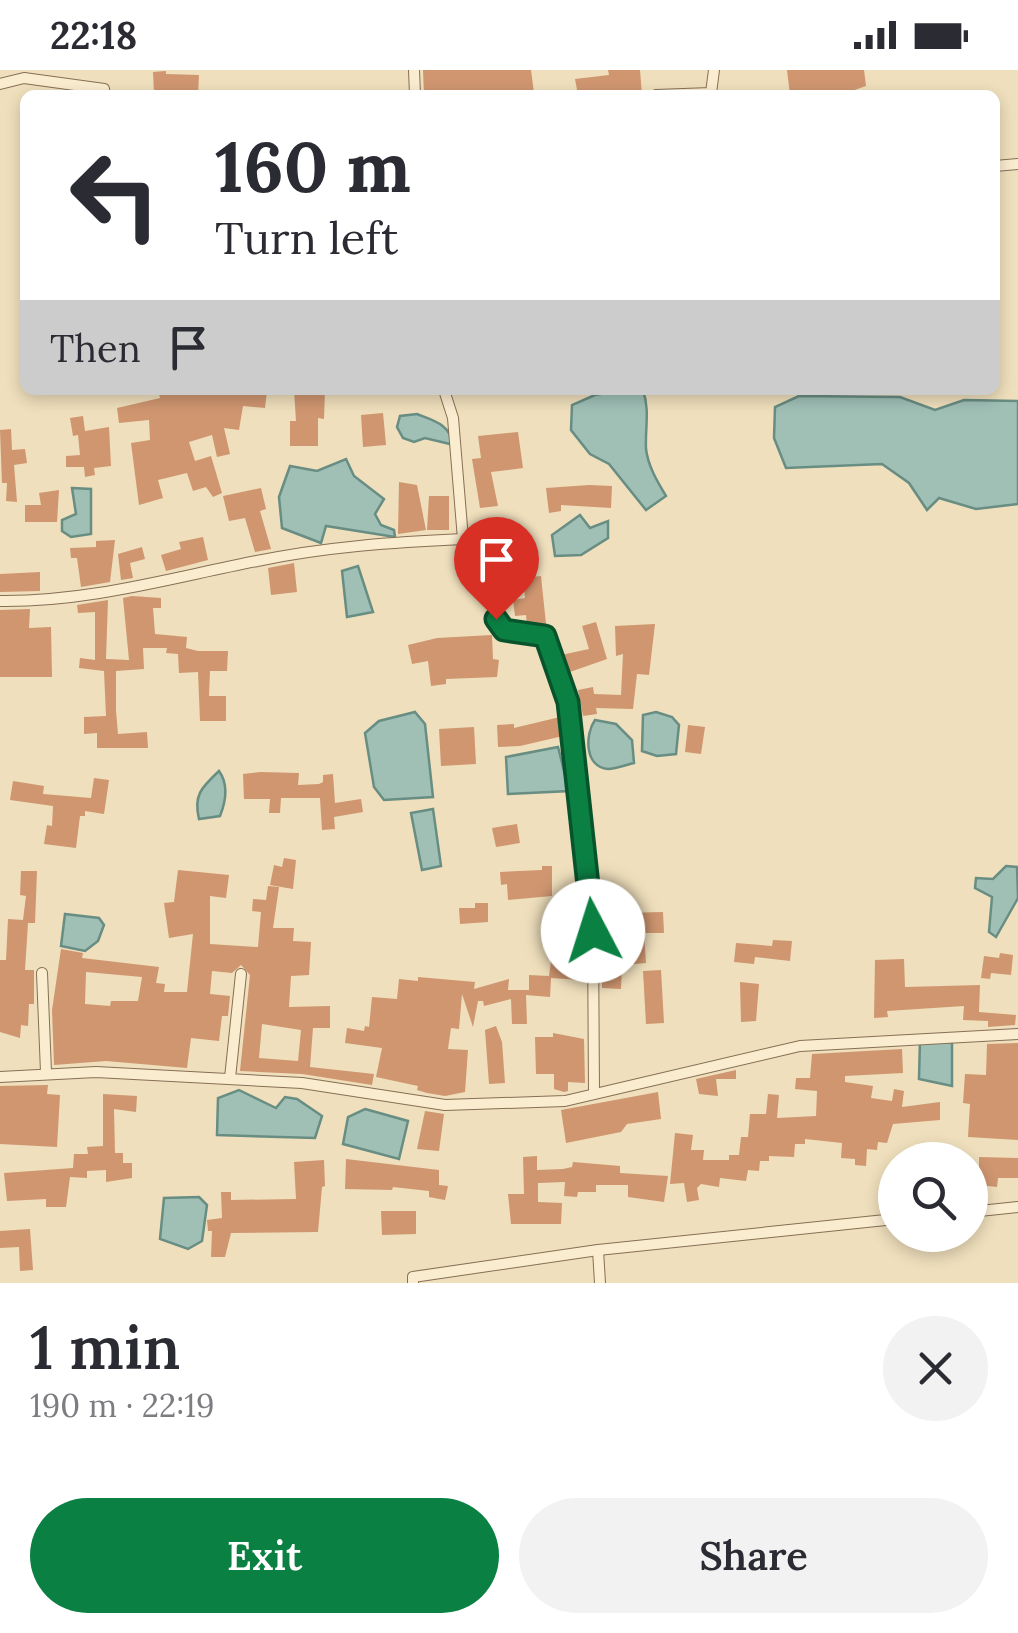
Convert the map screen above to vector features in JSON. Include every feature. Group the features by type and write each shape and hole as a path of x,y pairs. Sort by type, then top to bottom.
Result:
{"street":[{"path":"0,84 24,78 104,90"},
{"path":"446,395 453,418 463,539 504,630 545,636 568,702 593,931 594,1093"},
{"path":"0,602 49,602 120,592 260,560 376,543 463,539"},
{"path":"42,973 46,1072"},
{"path":"230,1078 241,974"},
{"path":"0,1078 46,1072 230,1078 302,1083 445,1105 565,1101 800,1046 1018,1034"},
{"path":"988,1210 1018,1207"},
{"path":"413,1283 413,1277 598,1250 878,1221"},
{"path":"598,1250 600,1283"}],"water":[{"path":"595,395 644,395 647,455 666,496 646,510 609,464 590,454 571,430 572,405"},
{"path":"799,396 900,397 935,410 964,400 1018,401 1018,504 976,509 939,498 927,510 909,483 882,464 786,468 774,438 775,407"},
{"path":"417,414 445,428 454,445 403,438 397,427 400,416"},
{"path":"346,459 354,476 384,499 375,514 381,525 394,530 395,537 326,526 321,543 282,528 279,497 290,466 317,471"},
{"path":"72,488 91,489 91,534 71,537 62,531 62,520 76,514"},
{"path":"580,515 590,528 608,521 608,538 581,555 555,556 552,535"},
{"path":"358,566 373,612 347,617 342,571"},
{"path":"415,712 425,724 433,797 384,800 374,787 365,733 379,721"},
{"path":"656,712 672,717 679,725 676,754 657,756 642,751 643,715"},
{"path":"595,720 616,724 632,740 634,763 608,769 594,762 588,741"},
{"path":"558,747 569,791 508,794 506,757"},
{"path":"219,771 226,793 220,816 199,819 200,792"},
{"path":"433,809 441,866 422,870 411,813"},
{"path":"1006,866 1017,867 1018,898 996,937 989,932 992,897 975,888 976,878 993,879"},
{"path":"65,914 99,918 104,925 98,941 85,951 61,946"},
{"path":"952,1039 952,1086 919,1079 920,1040"},
{"path":"239,1090 276,1108 285,1097 297,1099 322,1116 315,1138 217,1135 218,1098"},
{"path":"365,1109 408,1121 399,1159 343,1144 348,1117"},
{"path":"199,1197 207,1205 202,1241 188,1249 160,1239 164,1198"}],"building":[{"path":"423,70 531,70 534,90 424,90"},
{"path":"608,70 640,70 642,90 577,90 575,79 609,75"},
{"path":"787,70 864,70 866,86 854,90 789,90"},
{"path":"153,72 199,75 198,90 154,90"},
{"path":"159,395 267,395 265,408 243,406 239,430 224,428 230,454 217,457 212,435 189,442 195,461 211,456 222,493 213,497 206,487 193,491 187,473 158,480 163,498 139,505 131,443 150,440 149,420 119,423 117,408 160,398"},
{"path":"294,395 325,395 324,419 318,418 318,446 290,446 290,421 296,421"},
{"path":"383,413 386,445 363,447 361,415"},
{"path":"83,416 85,431 109,427 111,466 94,468 95,475 85,477 84,467 66,467 66,456 80,455 78,435 73,436 70,418"},
{"path":"11,429 12,450 25,449 27,463 14,465 17,502 6,501 7,483 2,483 0,430"},
{"path":"518,432 523,468 491,472 498,506 480,508 472,459 481,458 478,436"},
{"path":"399,482 417,485 426,530 398,534"},
{"path":"612,486 611,508 561,505 561,511 549,513 546,488"},
{"path":"261,488 266,509 260,511 271,549 255,552 245,518 229,521 223,496"},
{"path":"59,490 57,522 25,522 25,505 41,505 39,493"},
{"path":"429,496 449,496 449,530 427,530"},
{"path":"203,537 208,560 166,571 161,555 181,549 179,542"},
{"path":"115,540 110,582 81,587 77,558 71,558 70,548 96,547 96,541"},
{"path":"142,547 145,559 130,563 133,578 121,580 118,554"},
{"path":"294,563 297,592 271,595 268,568"},
{"path":"40,572 40,591 0,592 0,574"},
{"path":"541,576 546,624 527,625 526,615 515,616 513,600 525,598 523,578"},
{"path":"123,598 161,598 161,608 153,608 155,634 187,637 186,648 198,651 228,651 227,671 210,671 209,696 226,696 226,721 200,721 198,672 179,673 178,654 166,653 167,648 143,648 144,669 116,671 116,711 118,734 147,732 148,748 97,748 97,733 84,734 84,717 106,716 104,671 79,668 80,658 95,660 95,612 78,613 77,605 108,600 106,659 129,660"},
{"path":"30,609 29,628 51,627 52,677 0,677 0,610"},
{"path":"596,622 607,659 567,673 561,655 589,649 582,626"},
{"path":"655,624 649,675 637,674 633,709 596,708 597,714 583,716 578,690 593,687 594,694 621,695 623,654 616,656 615,626"},
{"path":"492,635 493,659 499,660 497,677 446,679 446,684 431,686 428,661 412,664 408,645 437,638"},
{"path":"560,717 563,736 498,747 497,725 514,724 514,728"},
{"path":"688,725 705,727 701,754 685,752"},
{"path":"474,727 476,764 441,766 439,729"},
{"path":"299,773 298,785 319,784 323,775 333,774 335,803 361,799 363,812 334,817 335,829 322,830 320,798 281,798 280,813 269,813 270,799 244,799 243,774"},
{"path":"94,778 109,780 104,814 85,811 85,816 80,816 76,848 44,844 47,825 52,826 53,806 10,800 13,781 44,786 43,794 91,798"},
{"path":"517,824 520,843 496,847 492,828"},
{"path":"284,858 296,860 293,889 270,885 274,865 282,867"},
{"path":"542,866 552,866 552,896 508,900 507,884 501,885 500,872 542,870"},
{"path":"178,870 229,875 226,898 210,896 210,944 258,947 261,912 252,911 253,899 266,900 268,886 279,887 273,928 294,928 293,941 311,942 309,975 291,976 289,1007 330,1006 330,1028 313,1028 310,1067 374,1074 372,1085 302,1074 240,1071 250,975 241,965 232,973 212,971 210,994 230,996 228,1016 222,1016 219,1041 191,1038 187,1068 106,1061 54,1065 52,1010 61,949 83,953 82,958 159,967 156,983 165,984 164,992 187,992 193,934 169,938 164,903 174,902","holes":["86,972 142,977 138,1001 111,1001 110,1006 85,1004","262,1024 301,1030 298,1061 259,1058"]},
{"path":"21,871 37,871 35,923 28,923 25,970 34,970 34,1004 29,1004 28,1026 21,1025 20,1038 0,1032 0,960 6,960 8,919 23,920 26,896 20,895"},
{"path":"475,903 488,903 488,922 460,924 459,908 475,908"},
{"path":"663,912 664,933 644,933 646,963 623,965 623,913"},
{"path":"556,925 584,926 582,980 551,978 550,997 526,995 527,1024 512,1024 511,999 484,1006 483,1001 478,1001 473,1027 462,994 459,1029 451,1028 448,1049 468,1050 465,1092 445,1096 427,1093 417,1090 418,1086 376,1077 382,1048 345,1043 347,1028 364,1031 365,1026 369,1027 372,997 397,999 399,979 475,982 474,989 509,979 508,990 529,990 529,975 549,976"},
{"path":"773,940 792,941 790,961 755,957 754,964 734,962 736,943 772,946"},
{"path":"1000,953 1013,955 1011,975 991,973 990,979 981,978 984,956 999,958"},
{"path":"904,959 905,987 980,985 979,1012 1016,1015 1015,1025 988,1027 988,1021 963,1020 964,1006 887,1011 888,1017 874,1018 875,960"},
{"path":"602,965 622,967 621,989 602,988"},
{"path":"661,970 664,1023 646,1024 643,971"},
{"path":"740,982 759,984 756,1021 741,1022"},
{"path":"496,1026 502,1042 505,1083 489,1084 485,1030"},
{"path":"553,1033 584,1039 585,1083 568,1082 568,1091 564,1092 554,1089 554,1074 536,1074 535,1037 553,1037"},
{"path":"1018,1043 1018,1140 968,1137 970,1104 963,1103 965,1074 986,1075 987,1044"},
{"path":"902,1049 903,1073 845,1076 845,1082 873,1086 871,1098 892,1101 894,1089 904,1091 902,1107 940,1102 940,1120 893,1124 887,1142 878,1142 877,1150 867,1149 866,1166 855,1165 855,1159 841,1158 842,1143 805,1139 805,1144 795,1144 794,1157 769,1156 769,1161 760,1161 759,1171 748,1170 746,1181 720,1178 719,1187 701,1184 697,1188 699,1200 687,1202 684,1183 670,1184 675,1133 693,1135 691,1150 704,1150 703,1160 729,1160 729,1155 739,1155 741,1137 748,1137 750,1114 766,1114 768,1094 779,1095 777,1118 816,1116 817,1091 795,1089 796,1078 810,1078 812,1054"},
{"path":"736,1070 736,1079 716,1079 718,1096 699,1094 696,1079"},
{"path":"48,1085 47,1094 60,1095 57,1147 0,1144 0,1086"},
{"path":"658,1092 661,1119 627,1124 621,1132 566,1143 561,1110"},
{"path":"103,1094 137,1096 136,1112 114,1109 115,1153 123,1153 123,1163 132,1163 132,1178 106,1182 106,1170 87,1171 87,1178 70,1177 66,1207 46,1207 46,1199 7,1201 4,1173 73,1168 74,1154 88,1154 87,1147 103,1146"},
{"path":"425,1111 444,1114 439,1151 417,1149"},
{"path":"537,1156 537,1170 572,1167 573,1162 620,1166 620,1173 668,1176 664,1202 628,1197 628,1185 596,1185 596,1192 578,1192 577,1197 564,1196 565,1182 538,1183 538,1202 562,1203 561,1224 511,1224 508,1194 524,1194 523,1157"},
{"path":"988,1157 1018,1158 1018,1178 998,1178 997,1187 988,1186"},
{"path":"346,1159 439,1170 439,1185 448,1186 445,1200 429,1197 429,1191 393,1187 345,1189"},
{"path":"324,1160 325,1186 318,1232 231,1233 225,1257 211,1257 212,1231 208,1231 207,1220 222,1218 221,1192 231,1192 231,1200 296,1199 294,1162"},
{"path":"381,1211 416,1211 416,1234 382,1235"},
{"path":"30,1229 33,1270 20,1271 19,1247 0,1248 0,1231"}],"route":[{"path":"496,619 504,630 545,636 568,702 593,931"}]}
